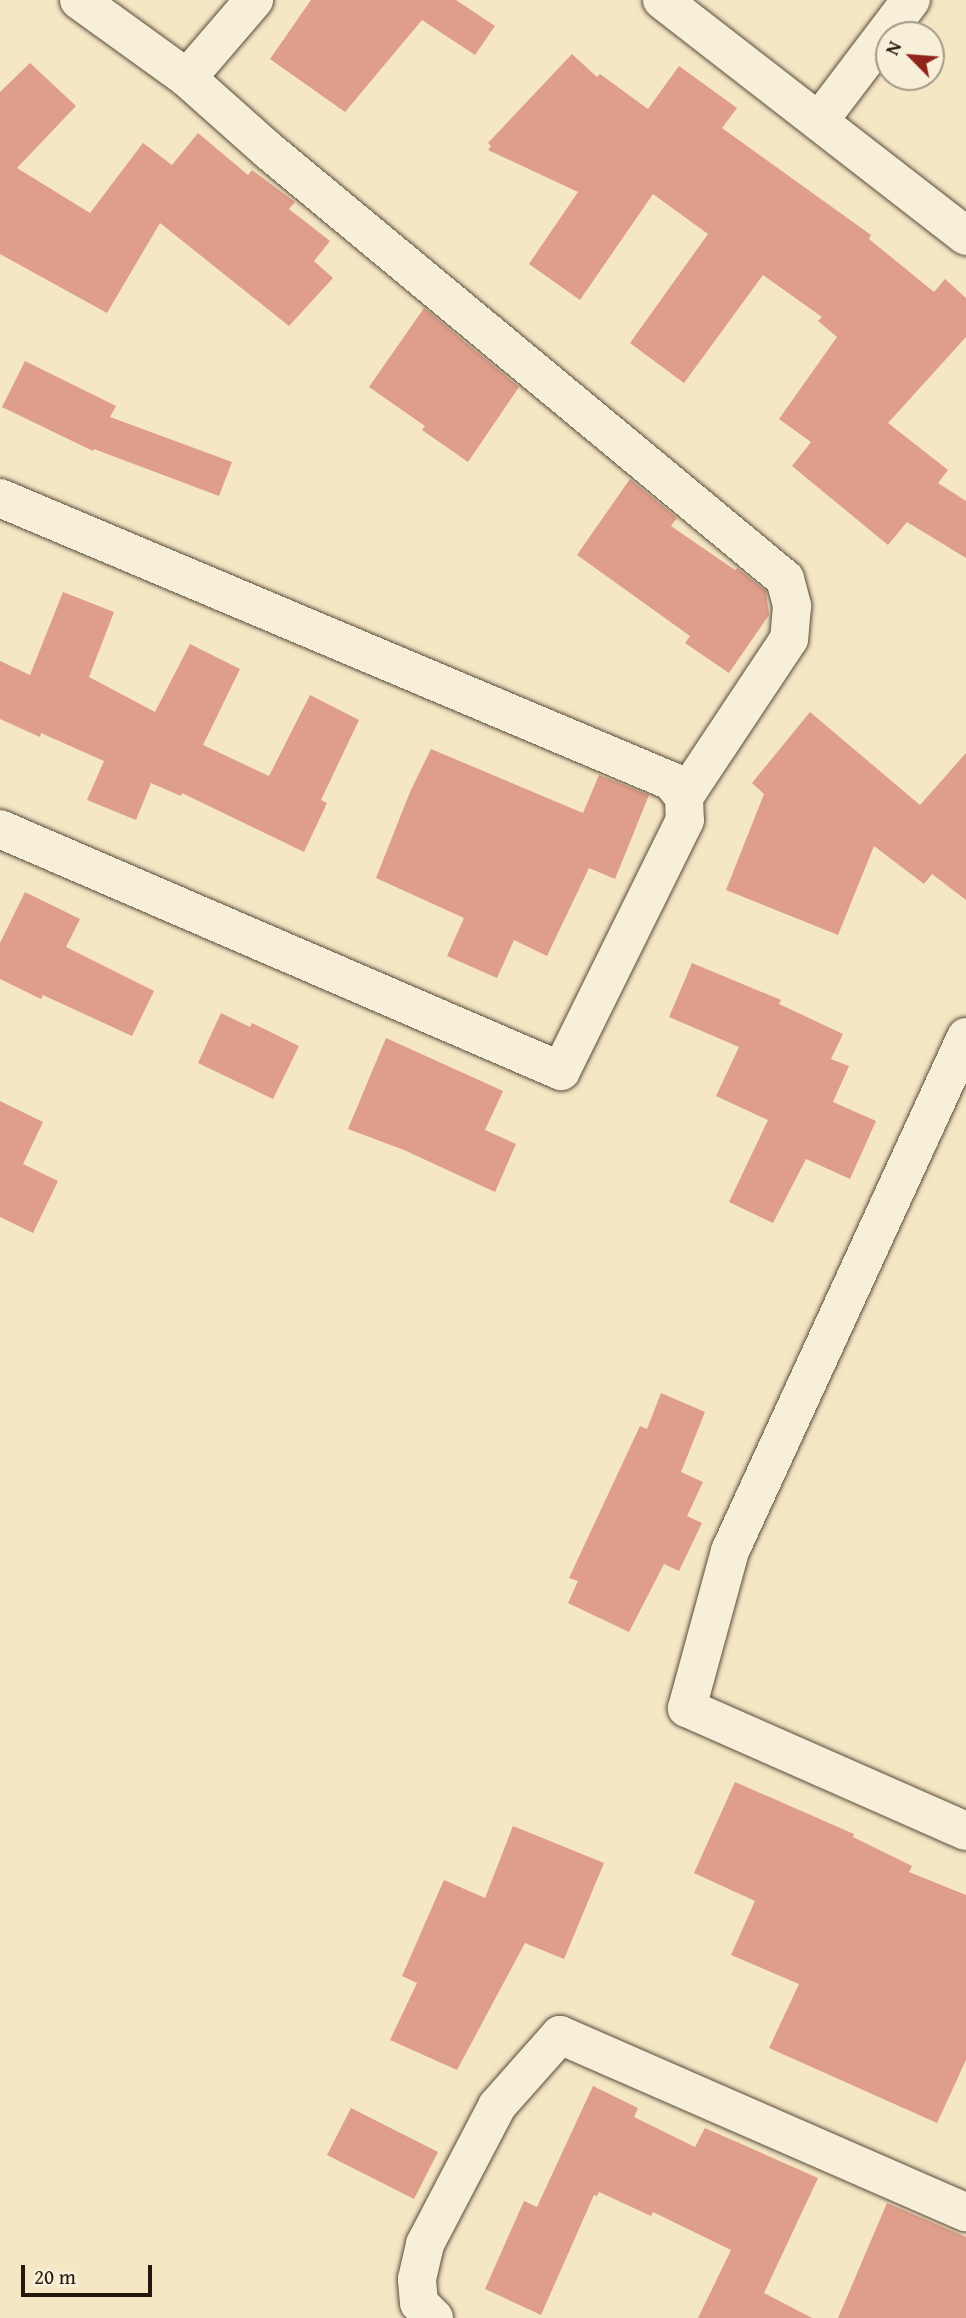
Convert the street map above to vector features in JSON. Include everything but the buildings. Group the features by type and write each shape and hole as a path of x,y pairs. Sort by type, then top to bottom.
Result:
{"street":[{"path":"0,829 561,1071 685,820 684,797 789,639 792,606 785,579 269,151 187,78 79,0"},
{"path":"187,78 254,0"},
{"path":"662,0 966,236"},
{"path":"819,121 911,0"},
{"path":"0,498 671,781 684,797"},
{"path":"966,1037 730,1551 687,1708 966,1831"},
{"path":"434,2318 419,2303 416,2279 425,2244 497,2106 560,2035 966,2212"}]}
